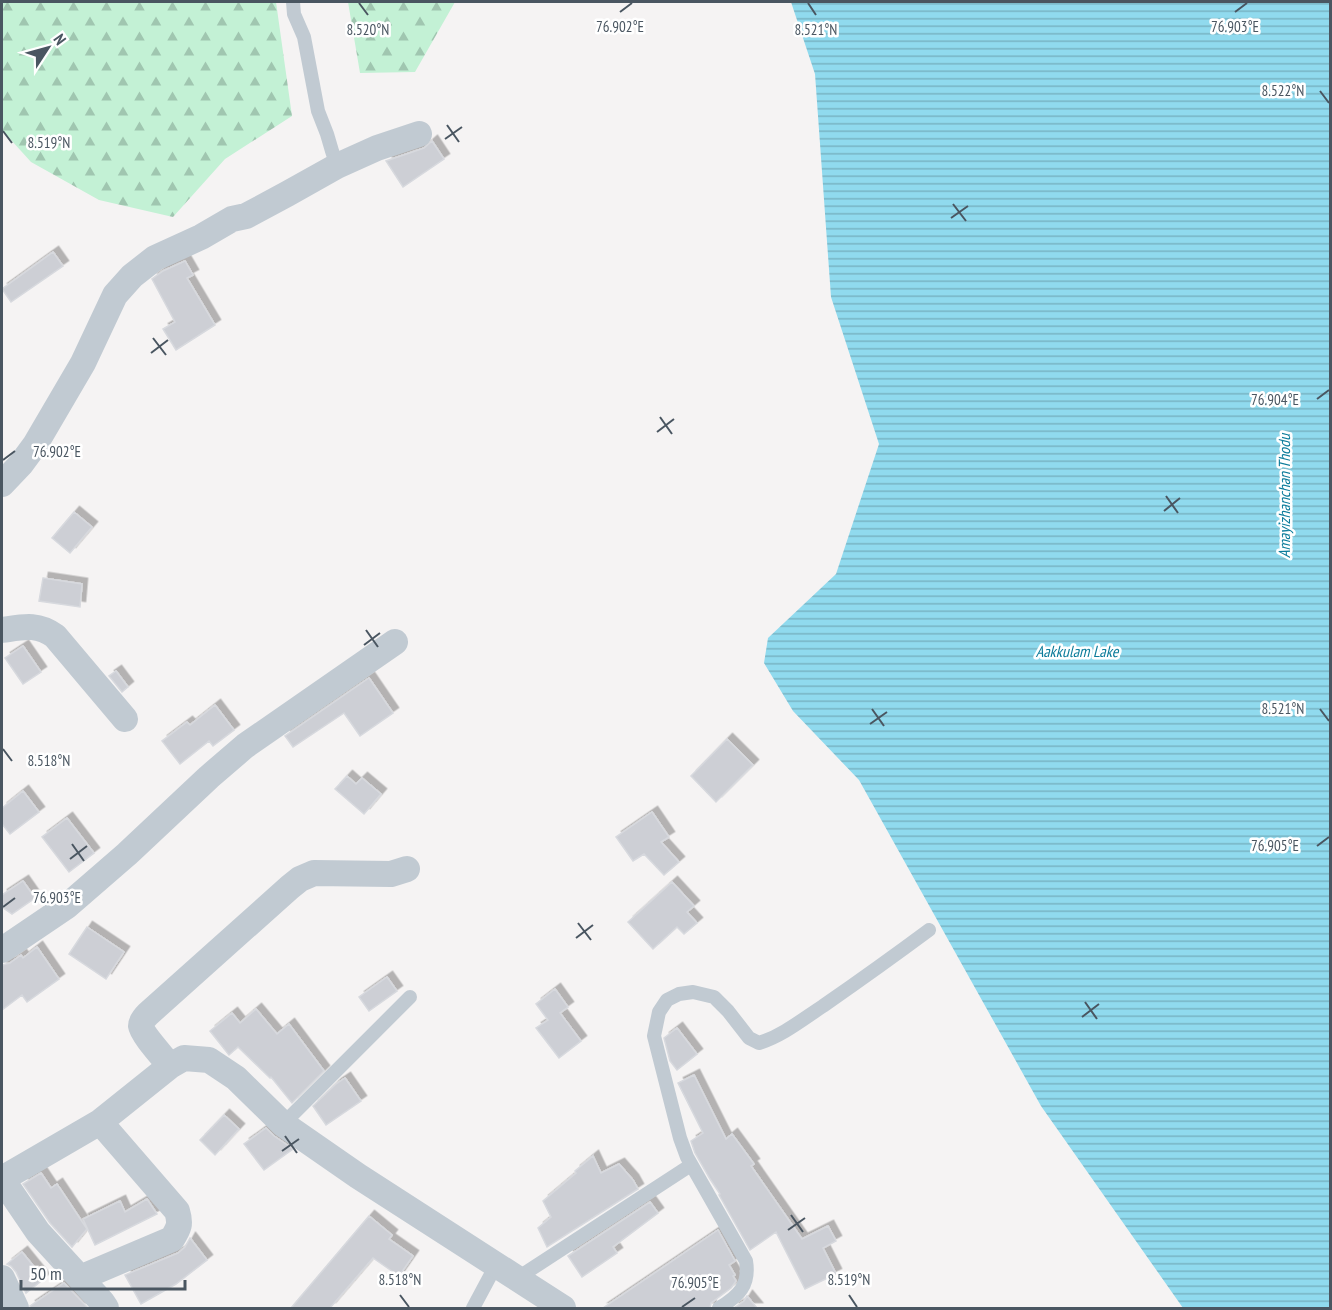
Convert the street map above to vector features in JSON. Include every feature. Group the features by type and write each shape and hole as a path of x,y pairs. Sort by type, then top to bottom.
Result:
{"street":[{"path":"2,484 35,445 83,363 116,295 132,276 155,258 201,237 232,219 246,216 338,166 377,148 419,134"},
{"path":"2,630 32,626 47,630 55,636 124,719"},
{"path":"2,950 67,906 245,746 395,642"},
{"path":"170,1066 144,1032 141,1026 143,1020 290,886 314,873 391,874 406,869"},
{"path":"106,1308 38,1232 2,1179 100,1122 170,1066 184,1058 209,1060 236,1078 283,1124 358,1176 562,1308"},
{"path":"80,1278 172,1239 178,1230 180,1221 177,1211 100,1122"},
{"path":"2,1278 16,1308"}],"lane":[{"path":"293,2 294,14 304,37 318,111 338,166"},
{"path":"719,1308 741,1292 748,1274 746,1261 691,1165 680,1138 654,1036 659,1012 667,1000 680,994 693,992 714,997 749,1038 759,1043 769,1040 804,1019 929,930"},
{"path":"283,1124 410,998"},
{"path":"473,1308 506,1272 691,1165"}],"green space":[{"path":"2,2 276,2 292,116 225,159 173,217 99,200 31,162 2,130"},
{"path":"348,2 455,2 415,72 360,73"}],"water":[{"name":"Aakkulam Lake","path":"791,2 1330,2 1330,1308 1183,1308 1041,1106 859,780 793,711 764,663 768,638 836,574 879,444 831,297 815,74"}],"building":[{"path":"432,141 444,159 403,187 386,161 424,148"},
{"path":"53,252 63,266 11,302 2,289"},
{"path":"185,261 193,275 187,278 215,325 176,350 163,329 175,322 152,279"},
{"path":"74,512 92,527 70,553 52,538"},
{"path":"43,578 82,584 80,607 39,601"},
{"path":"23,646 41,672 23,684 5,658"},
{"path":"116,671 128,687 122,692 109,676"},
{"path":"369,678 393,713 360,736 344,713 293,747 285,736"},
{"path":"215,705 234,730 213,746 209,741 180,764 162,741 187,722 190,725"},
{"path":"727,739 753,765 716,802 691,776"},
{"path":"347,776 356,784 362,778 381,794 364,814 335,789"},
{"path":"23,791 39,812 10,834 2,824 2,808"},
{"path":"652,812 669,837 661,842 679,862 664,875 644,854 633,861 616,837"},
{"path":"67,818 94,853 69,872 42,837"},
{"path":"23,881 35,898 12,914 2,907 2,895"},
{"path":"672,882 694,906 687,912 697,923 684,934 677,927 653,949 628,922"},
{"path":"87,927 124,952 106,979 69,954"},
{"path":"37,947 59,979 27,1002 22,995 2,1010 2,965 10,963 21,955 23,958"},
{"path":"387,977 397,991 369,1011 359,997"},
{"path":"555,989 568,1007 560,1013 581,1041 559,1058 536,1028 548,1020 536,1004"},
{"path":"256,1009 277,1034 289,1024 324,1071 292,1103 271,1077 238,1047 229,1055 210,1031 232,1013 240,1023"},
{"path":"677,1028 697,1054 677,1070 670,1061 664,1038"},
{"path":"694,1075 726,1139 732,1134 754,1164 751,1166 802,1239 828,1226 836,1241 823,1248 836,1274 805,1289 776,1232 750,1250 695,1153 691,1141 703,1133 678,1083"},
{"path":"345,1078 361,1101 326,1125 313,1106"},
{"path":"224,1115 239,1129 215,1155 200,1140"},
{"path":"266,1128 293,1149 264,1170 244,1144"},
{"path":"593,1156 601,1173 619,1164 638,1189 547,1247 538,1228 551,1217 543,1201"},
{"path":"41,1173 51,1188 57,1184 87,1229 72,1247 50,1223 23,1184"},
{"path":"147,1199 157,1214 95,1245 83,1219 120,1201 125,1212"},
{"path":"650,1202 658,1213 613,1247 617,1253 582,1277 568,1256"},
{"path":"369,1216 392,1235 389,1239 413,1256 399,1276 373,1258 330,1308 291,1308"},
{"path":"718,1230 735,1261 729,1265 736,1281 731,1288 711,1303 710,1308 603,1308"},
{"path":"190,1238 207,1260 176,1284 141,1304 125,1275 178,1253"},
{"path":"22,1252 44,1279 26,1293 16,1272 7,1264"},
{"path":"64,1283 88,1308 31,1308 30,1306"},
{"path":"747,1296 757,1308 734,1308 744,1301"}],"water label":[{"name":"Amayizhanchan Thodu","path":"1284,496"}]}
